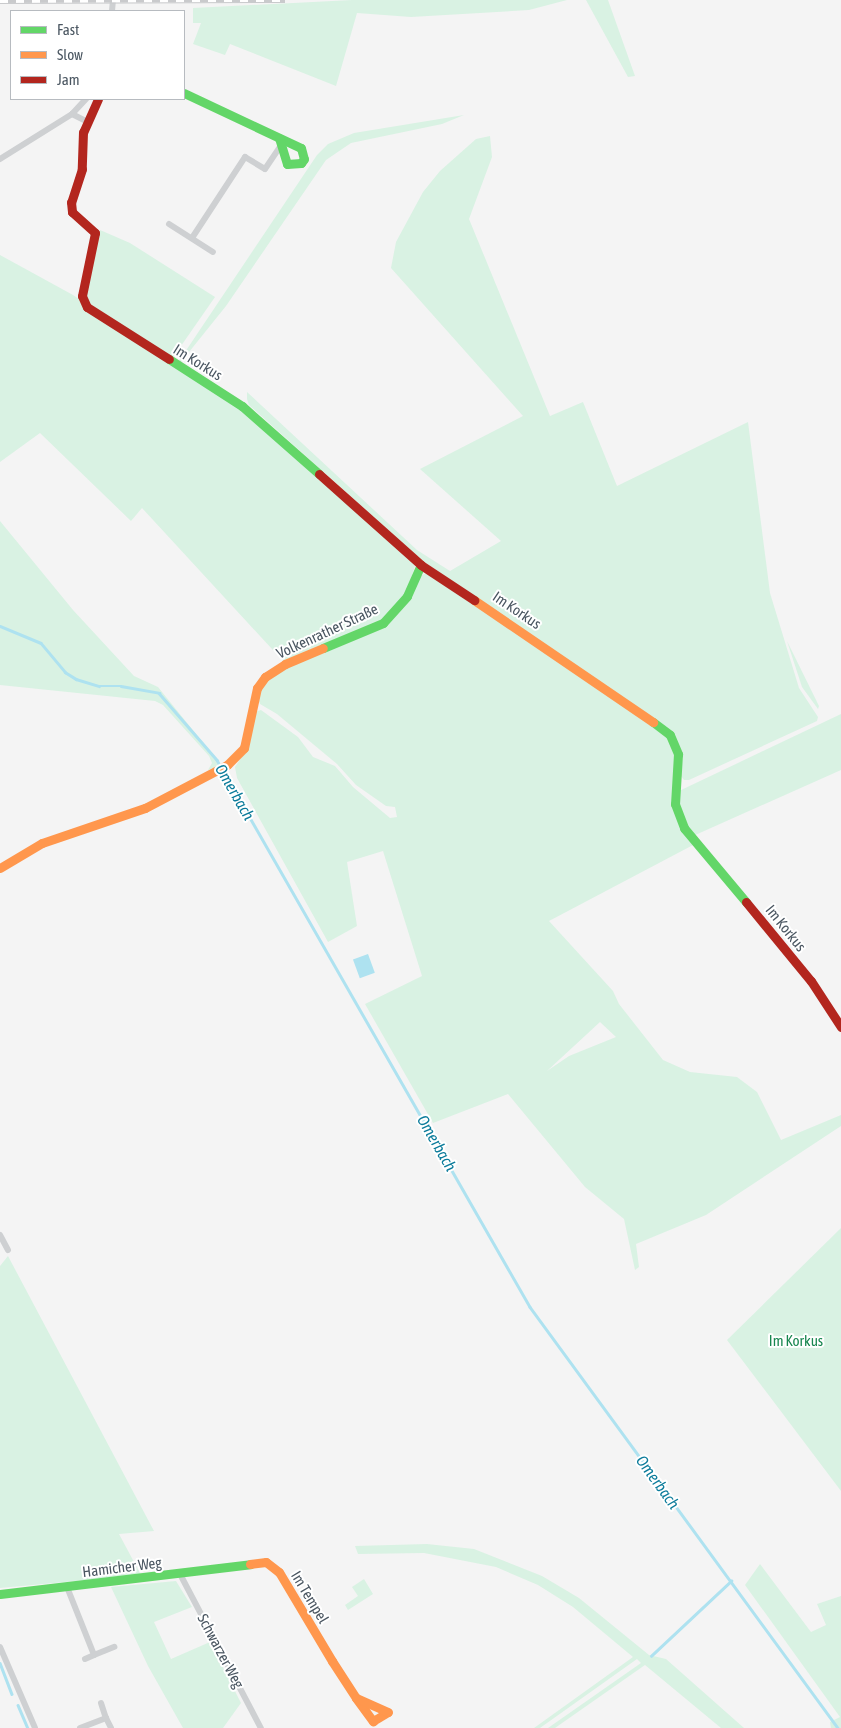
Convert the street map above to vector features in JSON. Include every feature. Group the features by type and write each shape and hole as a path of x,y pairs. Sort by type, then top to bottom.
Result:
{"street":[{"path":"185,94 280,142 264,169 245,157 192,238"},
{"path":"0,159 72,114 85,100"},
{"path":"72,114 88,122 98,100"},
{"name":"Im Korkus","path":"88,122 83,132 82,169 71,206 95,233 82,289 83,300 91,310 242,406 421,565 569,662 670,735 678,754 675,804 684,828 811,981 841,1027"},
{"path":"169,224 213,252"},
{"name":"Volkenrather Straße","path":"0,868 42,843 102,825 145,808 221,768 244,748 257,688 266,677 285,664 383,623 407,596 421,565"},
{"path":"0,1235 8,1250 0,1247"},
{"name":"Im Tempel","path":"180,1574 191,1569 266,1562 279,1572 356,1698"},
{"name":"Hamicher Weg","path":"0,1594 180,1574"},
{"name":"Schwarzer Weg","path":"180,1574 261,1728"},
{"name":"Hamicher Weg","path":"67,1587 94,1655"},
{"path":"0,1647 35,1728"},
{"path":"85,1658 114,1647"},
{"path":"101,1703 111,1728"},
{"path":"80,1728 106,1718"}],"green space":[{"path":"352,0 567,0 529,10 411,17 357,13 336,86 230,44 225,55 193,44 201,23 193,23 193,8"},
{"path":"586,0 608,0 635,76 628,77"},
{"path":"464,115 442,124 351,143 326,160 226,306 181,362 179,361 317,155 328,144 354,133"},
{"path":"490,136 492,157 469,219 550,416 583,402 617,486 748,422 770,593 799,688 818,717 817,721 689,780 684,780 681,776 683,753 672,732 423,561 249,405 247,399 247,392 417,550 450,571 501,541 420,469 523,416 391,268 396,242 423,192 440,171 476,139"},
{"path":"100,230 130,243 215,297 174,356 166,357 93,308 86,300 83,284"},
{"path":"0,255 73,295 244,411 410,558 415,566 406,595 384,619 284,662 142,508 131,521 40,433 0,462"},
{"path":"0,521 73,610 134,676 158,687 221,765 208,770 212,763 209,756 163,705 155,701 0,685"},
{"path":"429,572 568,665 667,737 675,754 673,804 695,844 549,921 613,991 619,1004 663,1060 690,1072 737,1077 757,1092 781,1140 841,1115 841,1126 706,1215 636,1244 639,1267 635,1270 624,1219 585,1187 508,1094 433,1123 365,1004 422,976 383,851 347,862 357,926 328,942 237,778 235,767 247,749 255,712 261,710 298,737 313,757 335,766 353,787 390,818 397,817 395,807 386,806 356,785 337,764 277,714 260,704 257,696 267,679 287,667 386,624 420,576","holes":["600,1022 616,1037 569,1056 547,1071"]},
{"path":"787,641 819,706 818,709 802,687"},
{"path":"841,714 841,770 693,836 678,803 679,791"},
{"name":"Im Korkus","path":"841,1228 841,1491 727,1340"},
{"path":"8,1256 154,1531 119,1534 141,1575 0,1588 0,1266"},
{"path":"427,1544 474,1549 542,1576 579,1598 649,1655 666,1659 744,1728 721,1728 645,1665 555,1728 548,1728 641,1663 637,1659 540,1728 534,1728 633,1657 573,1607 538,1585 496,1567 424,1553 358,1554 355,1546"},
{"path":"760,1564 811,1632 826,1625 817,1604 841,1596 841,1728 831,1728 830,1722 840,1717 745,1585"},
{"path":"364,1579 373,1594 348,1610 345,1605 358,1596 352,1587"},
{"path":"176,1581 192,1607 154,1622 171,1659 210,1642 241,1703 223,1728 183,1728 148,1666 111,1587"}],"water":[{"path":"368,954 375,973 360,978 353,959"}],"waterway":[{"name":"Omerbach","path":"0,626 41,643 65,672 76,679 99,686 121,686 159,693 217,760 530,1307 838,1728"},
{"path":"651,1656 731,1581"},
{"path":"0,1663 12,1694"},
{"path":"18,1705 28,1728"}],"railway":[{"path":"0,1 285,0"}],"traffic: fast":[{"path":"185,93 301,148 304,159 301,163 287,164 279,138"},
{"path":"169,359 242,406 319,474"},
{"path":"323,648 383,623 407,596 421,565"},
{"path":"653,722 670,735 678,754 675,804 684,828 746,902"},
{"path":"0,1594 250,1564"}],"traffic: slow":[{"path":"474,600 653,722"},
{"path":"0,868 42,843 145,808 227,765 244,748 257,688 265,677 285,664 323,648"},
{"path":"250,1564 266,1562 279,1572 332,1661 356,1698 373,1721 388,1712 356,1698"}],"traffic: jam":[{"path":"98,100 83,132 82,169 71,202 72,212 95,233 82,296 87,307 169,359"},
{"path":"319,474 421,565 474,600"},
{"path":"746,902 811,981 841,1027"}]}
